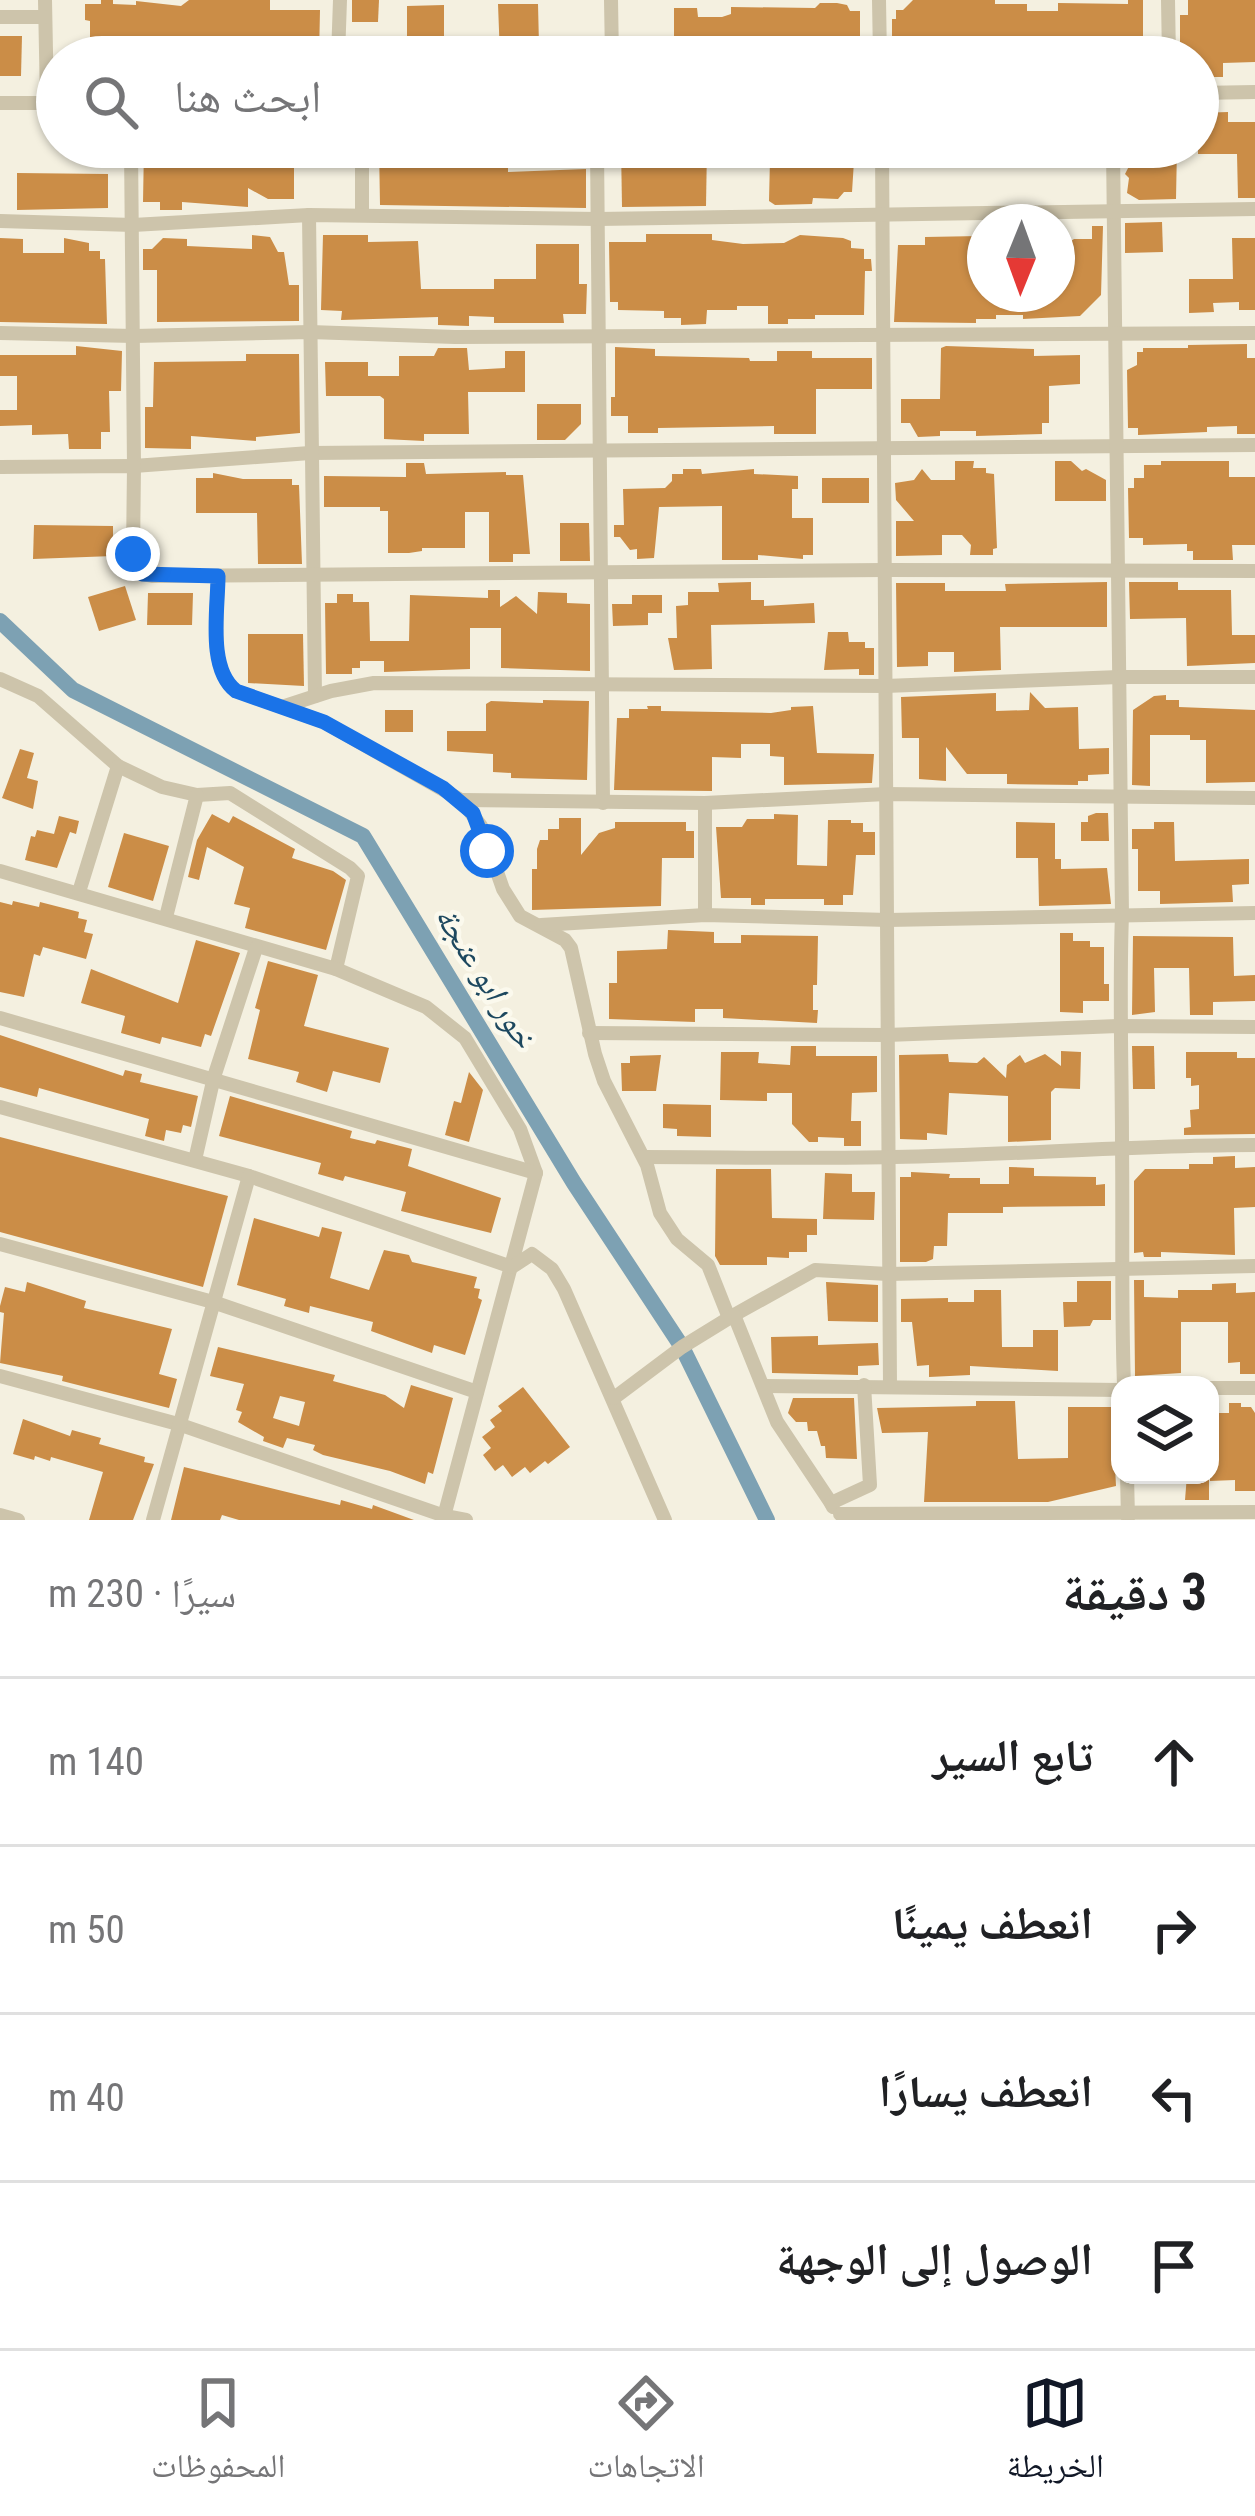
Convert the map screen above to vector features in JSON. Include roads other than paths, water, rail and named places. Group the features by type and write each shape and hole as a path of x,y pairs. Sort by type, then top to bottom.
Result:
{"street":[{"path":"45,0 46,36"},
{"path":"339,36 340,0"},
{"path":"611,0 612,36"},
{"path":"879,0 880,36"},
{"path":"1168,0 1169,36"},
{"path":"0,17 44,17"},
{"path":"1219,93 1255,92"},
{"path":"0,103 36,103"},
{"path":"132,168 133,554 142,574 1255,572"},
{"path":"362,168 362,215"},
{"path":"597,168 603,803"},
{"path":"883,168 890,1385"},
{"path":"1113,168 1122,1376"},
{"path":"0,221 133,225 309,215 598,219 1255,208"},
{"path":"309,215 315,696"},
{"path":"0,333 599,337 1255,333"},
{"path":"0,466 134,466 310,453 1255,445"},
{"path":"218,576 222,675 236,691 324,722 461,800 481,826 487,851 520,916 572,948 604,1081 644,1157 667,1227 707,1265 793,1451 838,1512"},
{"path":"283,707 374,683 885,686 1255,677"},
{"path":"0,679 38,696 118,766 162,787 197,795 230,794 336,856 358,876 336,970"},
{"path":"79,892 118,766"},
{"path":"461,800 705,803 886,794 1255,798"},
{"path":"166,917 197,795"},
{"path":"705,803 705,915"},
{"path":"0,871 336,970 426,1007 465,1038 520,1129 536,1173 444,1518"},
{"path":"539,925 705,915 888,920 1255,913"},
{"path":"195,1160 214,1077 256,948"},
{"path":"0,1018 536,1173"},
{"path":"590,1034 886,1035 1118,1026 1255,1027"},
{"path":"0,1107 249,1176 512,1267"},
{"path":"644,1157 889,1158 1122,1145 1255,1145"},
{"path":"153,1520 249,1176"},
{"path":"0,1244 213,1302 477,1392"},
{"path":"512,1267 532,1254 552,1269 665,1520"},
{"path":"614,1398 732,1317 815,1270 888,1274 1255,1267"},
{"path":"0,1376 178,1424 444,1518 466,1520"},
{"path":"838,1512 870,1485 864,1384"},
{"path":"764,1386 1111,1388"},
{"path":"1219,1388 1255,1388"},
{"path":"1127,1484 1128,1515"},
{"path":"838,1512 1255,1512"},
{"path":"0,1515 17,1520"}],"waterway":[{"name":"خور ابو عنجة","path":"0,621 73,690 363,836 574,1183 682,1347 767,1520"}]}
